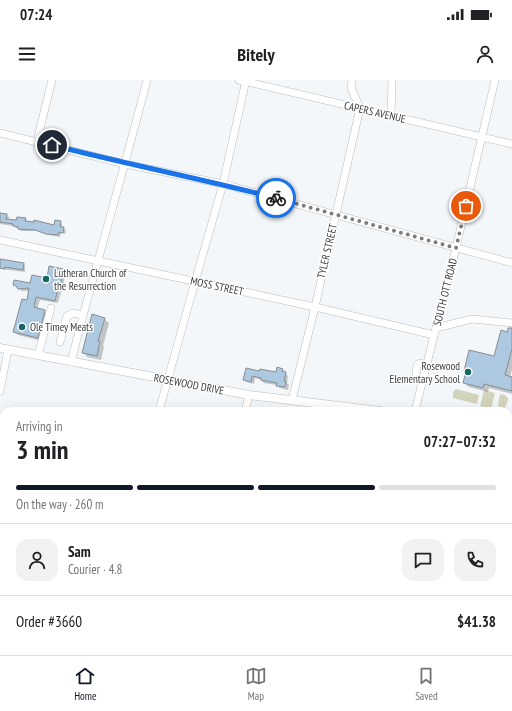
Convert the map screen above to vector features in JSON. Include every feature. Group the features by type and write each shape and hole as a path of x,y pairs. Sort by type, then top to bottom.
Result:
{"main road":[{"name":"ROSEWOOD DRIVE","path":"4,349 249,395 348,407"}],"street":[{"path":"37,141 52,80"},
{"path":"71,362 147,80"},
{"path":"352,80 351,88 360,108"},
{"path":"391,116 392,80"},
{"name":"SOUTH OTT ROAD","path":"416,407 456,248 495,80"},
{"path":"161,407 223,184 243,81"},
{"name":"CAPERS AVENUE","path":"243,81 512,144"},
{"name":"TYLER STREET","path":"292,400 315,307 360,108"},
{"path":"0,133 125,164 223,184 512,263"},
{"name":"MOSS STREET","path":"0,240 435,331"},
{"path":"38,355 51,308"},
{"path":"60,342 67,316 73,313 83,315"},
{"path":"435,331 472,319 512,323"},
{"path":"0,391 4,349"},
{"path":"246,407 249,395"}],"green space":[{"path":"456,389 479,395 477,404 453,398 453,392"},
{"path":"484,390 495,393 492,407 480,406"},
{"path":"500,394 505,395 508,398 505,407 500,407 498,405"}],"building":[{"path":"0,213 7,214 6,219 16,220 17,217 26,218 25,221 34,222 34,220 54,225 55,220 61,221 60,227 64,227 63,233 59,232 58,235 46,234 35,230 18,229 18,227 13,226 13,224 0,222"},
{"path":"0,259 24,263 23,270 5,267 5,269 0,268"},
{"path":"49,266 63,269 61,280 64,284 63,287 58,289 55,301 36,297 34,307 45,310 38,338 13,332 22,299 27,300 29,288 18,289 13,285 14,280 30,283 32,275 47,278"},
{"path":"92,314 105,318 98,341 100,341 97,356 82,353"},
{"path":"508,328 512,328 512,349 505,375 512,377 512,391 484,384 483,388 463,383 469,350 494,356 501,330 507,332"},
{"path":"277,367 286,372 284,381 286,381 285,387 276,386 277,383 261,380 261,378 252,376 251,382 243,380 246,368 259,371 260,369 276,372"}],"way so far":[{"path":"276,198 456,248 466,206"}],"place":[{"name":"Lutheran Church of the Resurrection","path":"46,279"},
{"name":"Ole Timey Meats","path":"22,327"},
{"name":"Rosewood Elementary School","path":"468,372"}],"route":[{"path":"52,145 125,164 223,184 276,198"}]}
